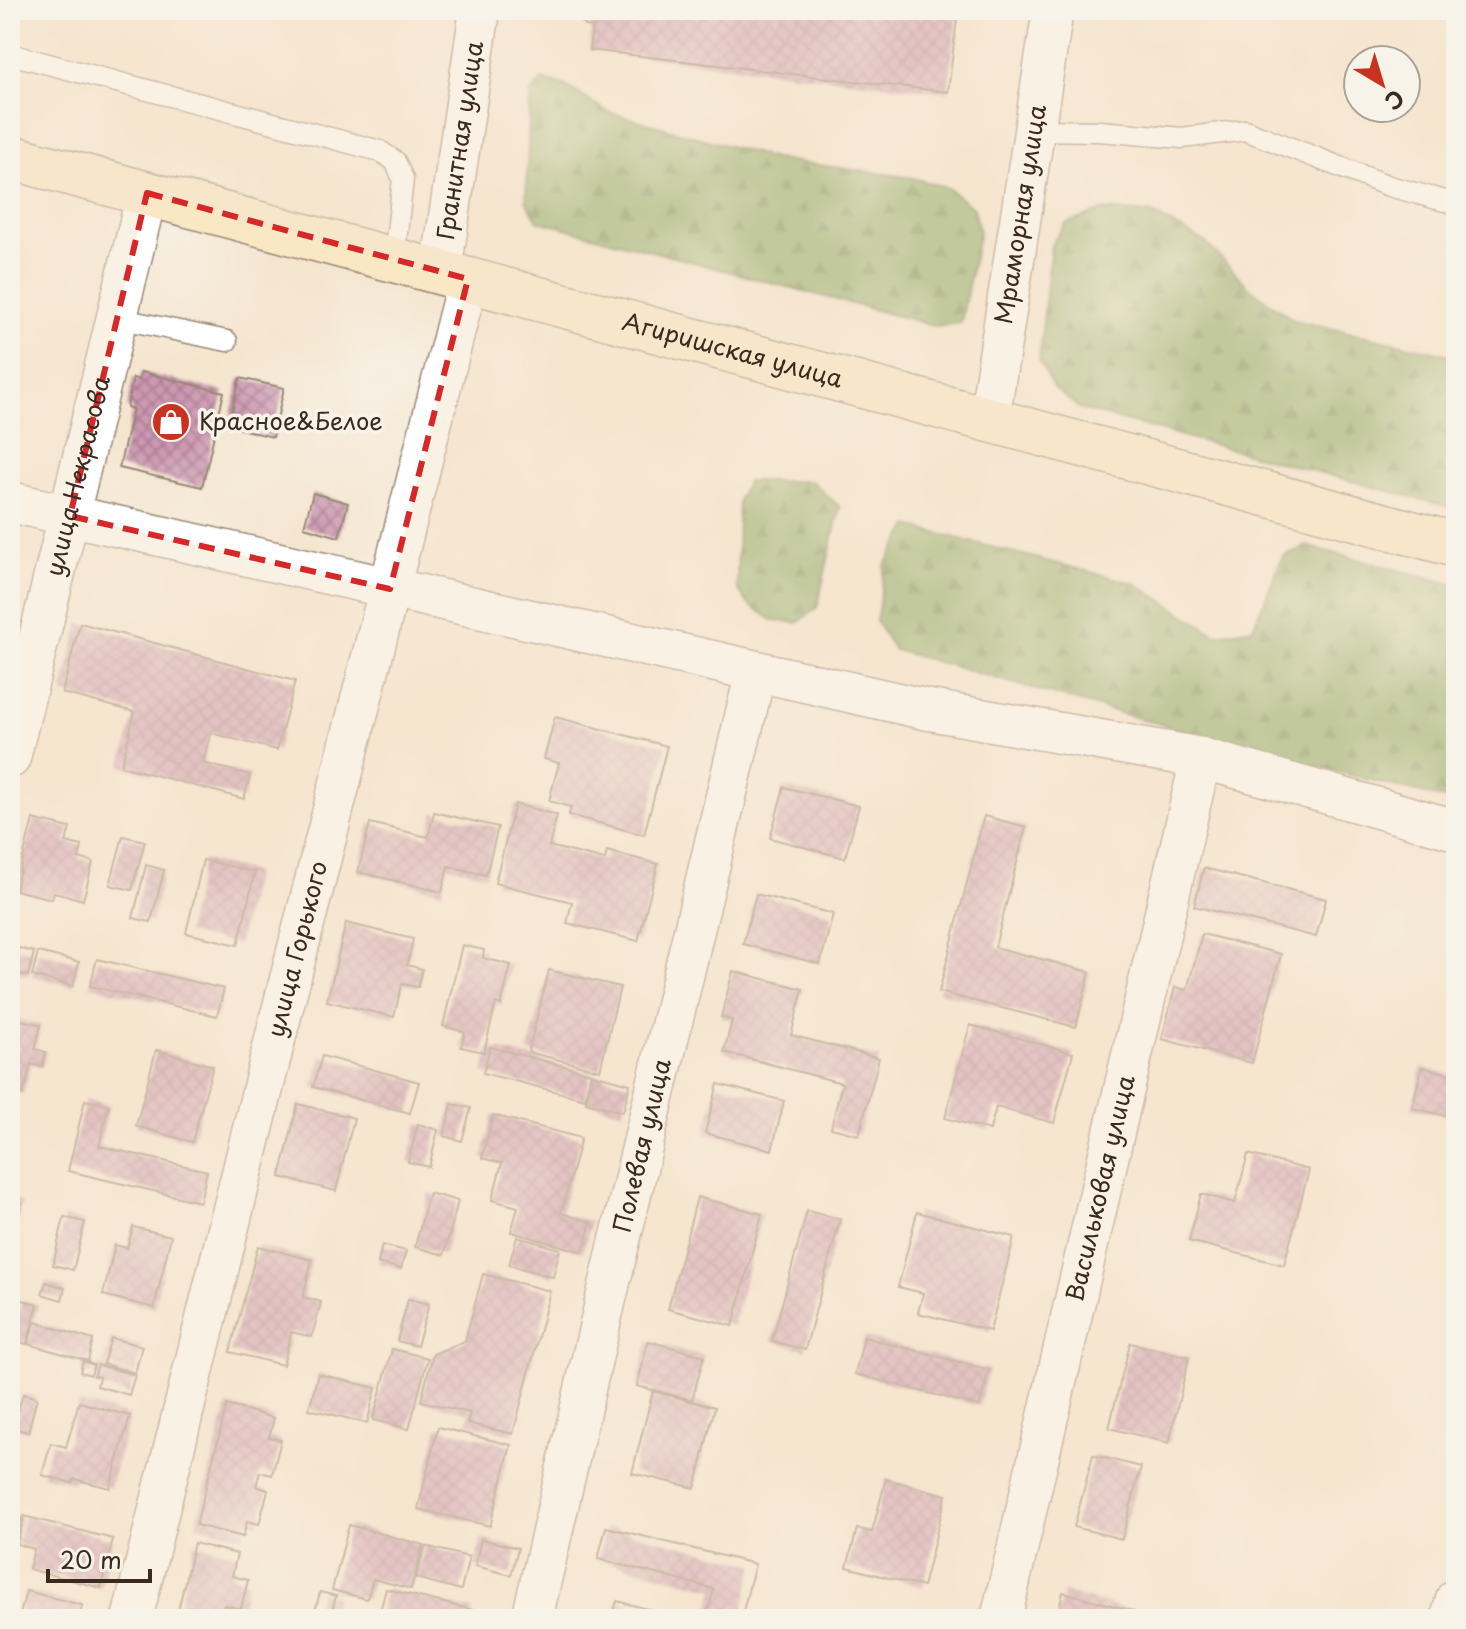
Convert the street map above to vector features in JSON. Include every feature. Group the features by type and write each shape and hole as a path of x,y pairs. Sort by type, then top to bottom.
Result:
{"street":[{"name":"Гранитная улица","path":"454,275 480,10"},
{"name":"Мраморная улица","path":"989,420 1053,10"},
{"name":"Агиришская улица","path":"10,157 1456,545"},
{"name":"улица Некрасова","path":"10,758 147,193"},
{"name":"улица Горького","path":"132,1619 390,589 454,275"},
{"path":"10,502 924,709 1201,758 1456,830"},
{"name":"Полевая улица","path":"532,1619 607,1291 756,671"},
{"name":"Васильковая улица","path":"1001,1619 1201,758"},
{"path":"1451,1619 1456,1599"}],"lane":[{"path":"10,54 380,151 395,161 403,179 394,259"},
{"path":"1034,130 1099,131 1182,138 1245,130 1389,186 1456,204"},
{"path":"117,318 227,341"}],"highlighted area":[{"path":"147,193 468,279 390,589 70,516"}],"green space":[{"path":"542,80 564,85 608,112 775,159 914,178 948,188 974,209 979,231 961,323 935,326 538,221 526,201 530,94"},
{"path":"1104,210 1151,213 1205,242 1251,289 1294,320 1456,356 1456,509 1080,409 1053,387 1039,360 1051,245 1065,224"},
{"path":"747,481 811,481 840,507 817,608 798,623 772,620 748,604 737,588 738,499"},
{"path":"909,526 1134,583 1216,634 1253,628 1283,556 1307,546 1456,585 1456,802 1260,752 894,650 876,622 885,565"}],"building":[{"path":"586,10 824,10 870,15 871,10 958,10 948,92 589,50 592,27 584,26"},
{"path":"141,372 224,392 202,487 119,468 133,409 127,407 133,378 139,380"},
{"path":"240,378 284,388 273,437 228,426"},
{"path":"313,493 348,503 339,537 304,527"},
{"path":"80,623 295,681 277,750 211,733 203,763 250,775 244,799 121,766 135,712 62,693"},
{"path":"555,717 667,746 644,835 569,815 571,807 549,801 559,763 544,759"},
{"path":"784,787 859,806 845,858 770,838"},
{"path":"515,804 557,815 549,846 605,860 607,851 658,864 638,941 567,923 572,902 495,883"},
{"path":"434,812 498,827 486,875 448,866 442,892 358,872 370,823 428,837"},
{"path":"984,816 1026,827 995,947 1090,972 1076,1027 939,992"},
{"path":"33,819 70,828 66,842 82,846 79,858 93,862 83,900 54,892 52,899 15,890"},
{"path":"123,836 145,841 132,890 110,885"},
{"path":"203,860 255,872 238,945 186,933"},
{"path":"146,865 164,870 151,922 133,918"},
{"path":"1204,868 1326,899 1316,937 1194,906"},
{"path":"756,894 833,914 820,964 743,944"},
{"path":"346,923 413,939 407,965 422,969 418,987 402,984 394,1017 327,1001"},
{"path":"1202,934 1281,954 1252,1063 1162,1039 1175,987 1187,990"},
{"path":"462,945 484,950 483,958 511,965 501,1005 496,1003 484,1052 461,1047 465,1032 443,1026"},
{"path":"10,946 34,952 28,976 10,972"},
{"path":"38,952 79,962 73,986 32,976"},
{"path":"97,959 224,989 217,1016 90,986"},
{"path":"549,970 620,987 600,1070 528,1052"},
{"path":"733,971 803,989 791,1035 879,1058 859,1135 831,1128 842,1083 724,1052 732,1020 721,1017"},
{"path":"10,1017 41,1025 35,1049 46,1052 42,1067 31,1064 23,1094 10,1091"},
{"path":"970,1025 1073,1053 1054,1123 996,1107 990,1130 945,1118"},
{"path":"490,1047 591,1073 585,1099 483,1073"},
{"path":"156,1050 213,1066 192,1142 136,1126"},
{"path":"322,1056 419,1082 410,1113 313,1087"},
{"path":"1422,1067 1456,1076 1456,1118 1412,1108"},
{"path":"593,1074 630,1084 623,1112 586,1102"},
{"path":"718,1084 784,1101 772,1150 705,1133"},
{"path":"85,1100 109,1105 99,1146 207,1171 200,1202 68,1171"},
{"path":"298,1104 354,1118 336,1191 280,1177"},
{"path":"452,1104 471,1108 462,1141 444,1136"},
{"path":"493,1115 581,1138 561,1213 591,1222 583,1252 511,1232 518,1207 492,1200 502,1163 482,1158"},
{"path":"418,1124 438,1130 429,1167 408,1162"},
{"path":"1248,1154 1309,1170 1284,1265 1189,1241 1201,1194 1235,1203"},
{"path":"429,1193 458,1201 444,1255 415,1247"},
{"path":"697,1197 762,1214 733,1326 668,1309"},
{"path":"10,1199 22,1202 11,1245 10,1245"},
{"path":"807,1211 840,1219 805,1350 772,1341"},
{"path":"917,1212 1014,1237 990,1331 918,1313 923,1293 898,1287"},
{"path":"64,1217 85,1222 73,1270 53,1265"},
{"path":"133,1227 171,1236 154,1308 103,1295 115,1245 127,1248"},
{"path":"517,1237 560,1249 553,1277 509,1265"},
{"path":"382,1245 406,1251 401,1269 378,1263"},
{"path":"258,1246 312,1260 303,1297 321,1302 312,1337 291,1332 283,1365 230,1352"},
{"path":"483,1274 550,1291 513,1434 467,1423 470,1413 421,1401 433,1354 465,1341"},
{"path":"46,1282 65,1288 62,1300 42,1294"},
{"path":"408,1299 429,1304 417,1346 397,1341"},
{"path":"22,1300 38,1304 27,1344 10,1340 10,1314 17,1316 13,1334"},
{"path":"35,1322 93,1340 88,1361 28,1344"},
{"path":"864,1337 989,1370 979,1406 855,1374"},
{"path":"111,1338 142,1346 135,1373 103,1364"},
{"path":"648,1341 704,1356 692,1400 637,1386"},
{"path":"1130,1343 1189,1357 1169,1443 1109,1428"},
{"path":"392,1349 428,1358 409,1429 373,1420"},
{"path":"83,1361 94,1365 91,1375 80,1372"},
{"path":"98,1365 135,1375 129,1395 97,1386 99,1377 94,1376"},
{"path":"318,1374 376,1388 367,1423 309,1409"},
{"path":"653,1391 715,1407 695,1488 632,1473"},
{"path":"23,1394 37,1398 28,1432 13,1428"},
{"path":"79,1402 130,1416 110,1488 42,1475 51,1443 66,1447"},
{"path":"227,1405 274,1418 269,1437 281,1440 272,1475 260,1472 256,1486 268,1490 259,1524 247,1521 243,1537 196,1525"},
{"path":"438,1427 511,1445 490,1526 418,1509"},
{"path":"1093,1455 1141,1467 1122,1539 1074,1527"},
{"path":"886,1479 946,1495 923,1587 847,1567 857,1529 872,1532"},
{"path":"10,1516 21,1518 16,1538 10,1536"},
{"path":"24,1516 113,1539 101,1588 29,1569 34,1549 17,1544"},
{"path":"349,1525 423,1545 411,1589 373,1579 367,1599 332,1590"},
{"path":"606,1527 755,1564 741,1619 706,1619 714,1589 598,1559"},
{"path":"481,1539 518,1548 511,1575 475,1566"},
{"path":"194,1543 237,1554 232,1576 248,1580 241,1609 224,1605 221,1619 176,1619"},
{"path":"425,1546 469,1557 461,1590 416,1578"},
{"path":"386,1589 473,1610 471,1619 378,1619"},
{"path":"26,1591 82,1605 79,1619 19,1619"},
{"path":"320,1592 336,1596 330,1619 313,1619"},
{"path":"1063,1592 1133,1611 1130,1619 1057,1619"},
{"path":"617,1601 678,1617 612,1619"}],"place":[{"name":"Красное&Белое","path":"171,422"}]}
